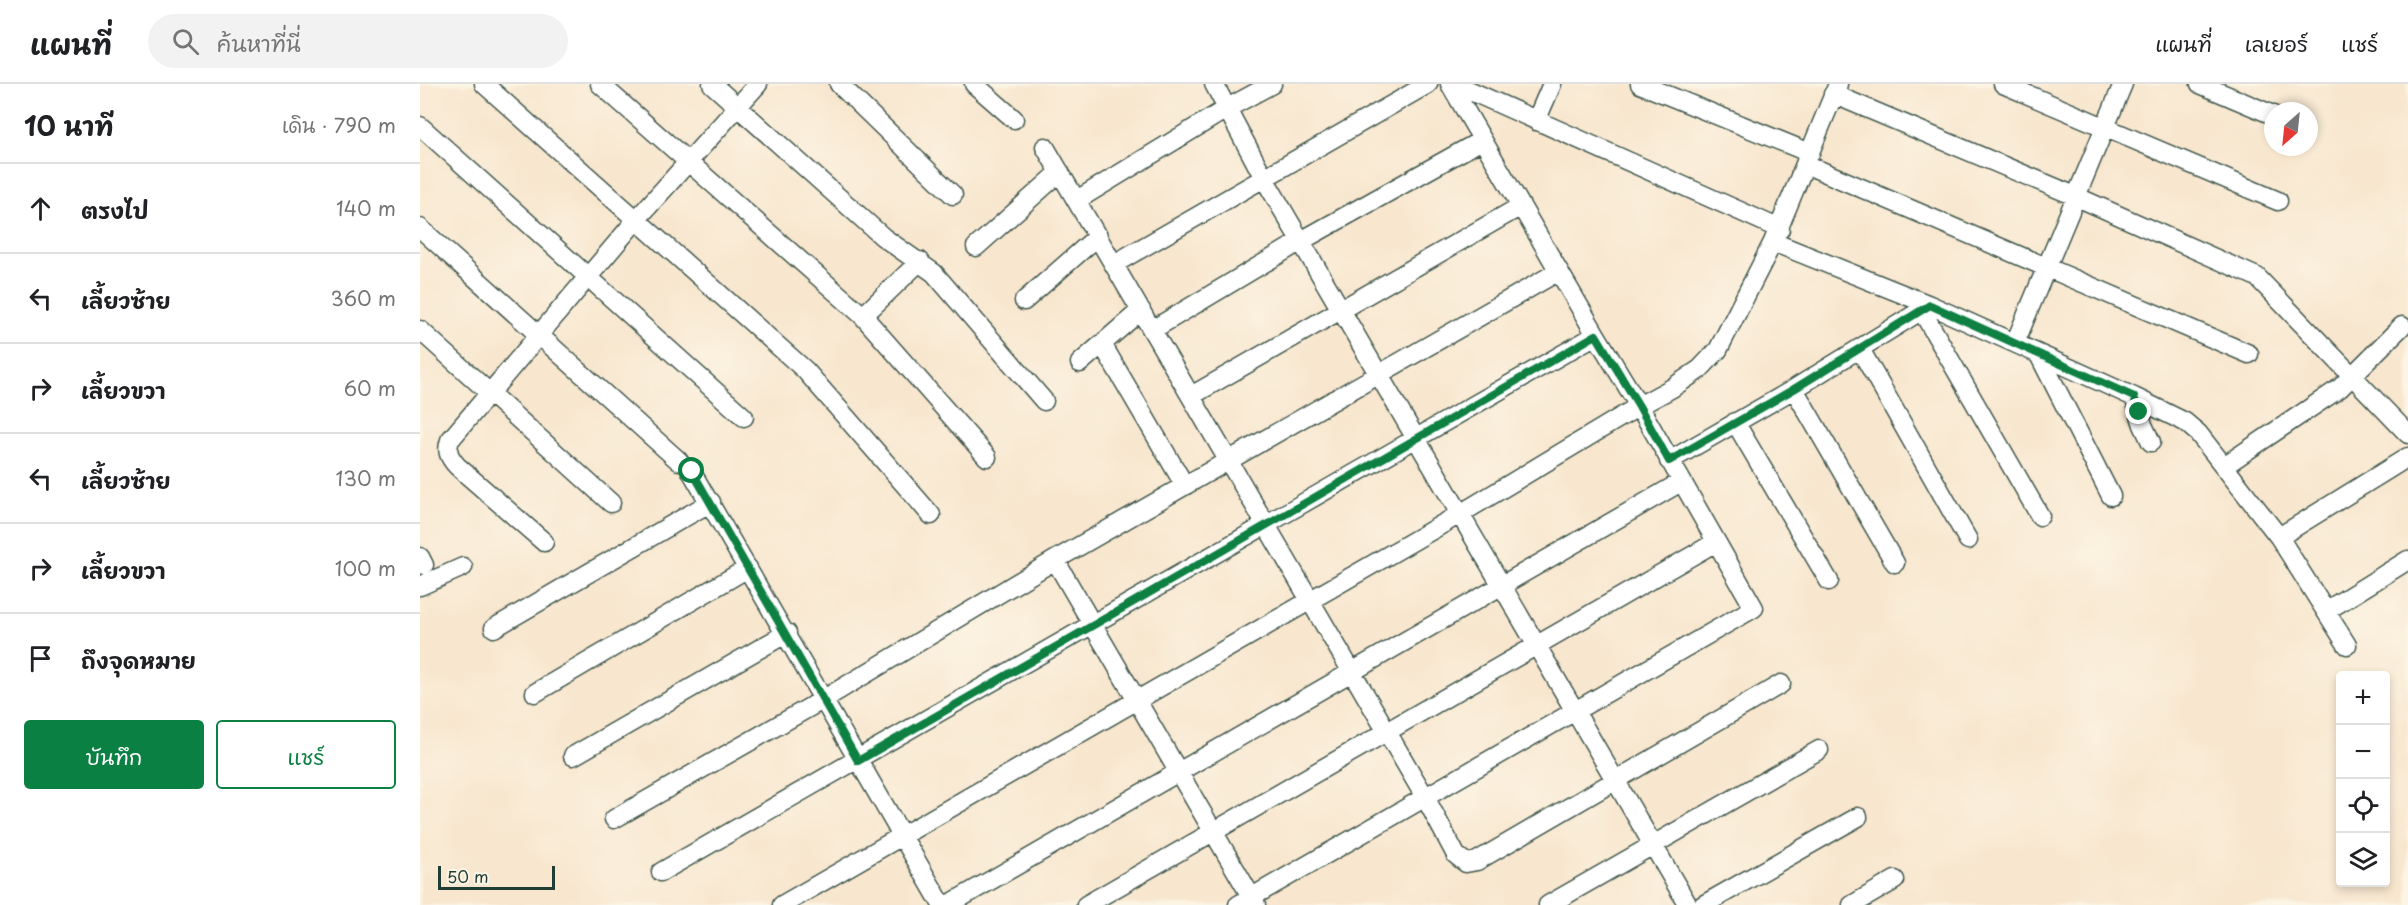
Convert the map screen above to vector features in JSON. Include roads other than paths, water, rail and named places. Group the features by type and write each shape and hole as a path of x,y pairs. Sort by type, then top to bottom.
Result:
{"street":[{"path":"484,84 806,370 931,515"},
{"path":"600,84 863,316 987,457"},
{"path":"712,84 883,237 934,273 1044,400"},
{"path":"544,542 450,459 448,446 450,440 637,219 758,84"},
{"path":"839,84 953,195"},
{"path":"974,84 1014,119"},
{"path":"1214,84 1264,178 1688,905"},
{"path":"1077,201 1226,109 1272,84"},
{"path":"1114,264 1428,84"},
{"path":"1055,560 1213,831 1248,902 1425,797 1755,608 1449,84"},
{"path":"1455,84 1777,235 1926,308 2015,343 2185,422 2198,433 2279,537 2347,645"},
{"path":"1536,121 1552,84"},
{"path":"1640,84 2046,266 2249,354"},
{"path":"2003,84 2278,201"},
{"path":"2015,343 2122,84"},
{"path":"2200,84 2264,111"},
{"path":"782,905 1460,514 1700,369 1718,350 1777,235 1836,89 2257,277 2408,434"},
{"path":"420,126 744,417"},
{"path":"1152,330 1301,241 1482,140"},
{"path":"1045,147 1425,797 1456,855 1466,863 1477,861 1614,779 1781,684"},
{"path":"976,247 1060,172"},
{"path":"1191,396 1521,206"},
{"path":"420,228 685,466 711,502 942,905"},
{"path":"1024,301 1098,236"},
{"path":"863,316 920,261"},
{"path":"614,819 824,699 1055,560 1558,272"},
{"path":"1669,461 1794,389 1926,308"},
{"path":"1926,308 2040,516"},
{"path":"1080,363 1141,310"},
{"path":"2224,466 2340,388 2402,326"},
{"path":"420,330 611,503"},
{"path":"661,872 858,761 1596,335"},
{"path":"1102,344 1185,486"},
{"path":"1860,349 1968,540"},
{"path":"2039,355 2111,496"},
{"path":"1794,389 1895,562"},
{"path":"2134,397 2151,442"},
{"path":"1735,423 1829,581"},
{"path":"2279,537 2408,457"},
{"path":"948,905 1681,482"},
{"path":"494,628 711,502"},
{"path":"1086,905 1716,542"},
{"path":"2326,611 2408,560"},
{"path":"420,586 463,567"},
{"path":"535,693 748,568"},
{"path":"573,756 786,633"},
{"path":"1548,905 1819,750"},
{"path":"1703,905 1858,817"},
{"path":"1852,905 1895,880"}]}
